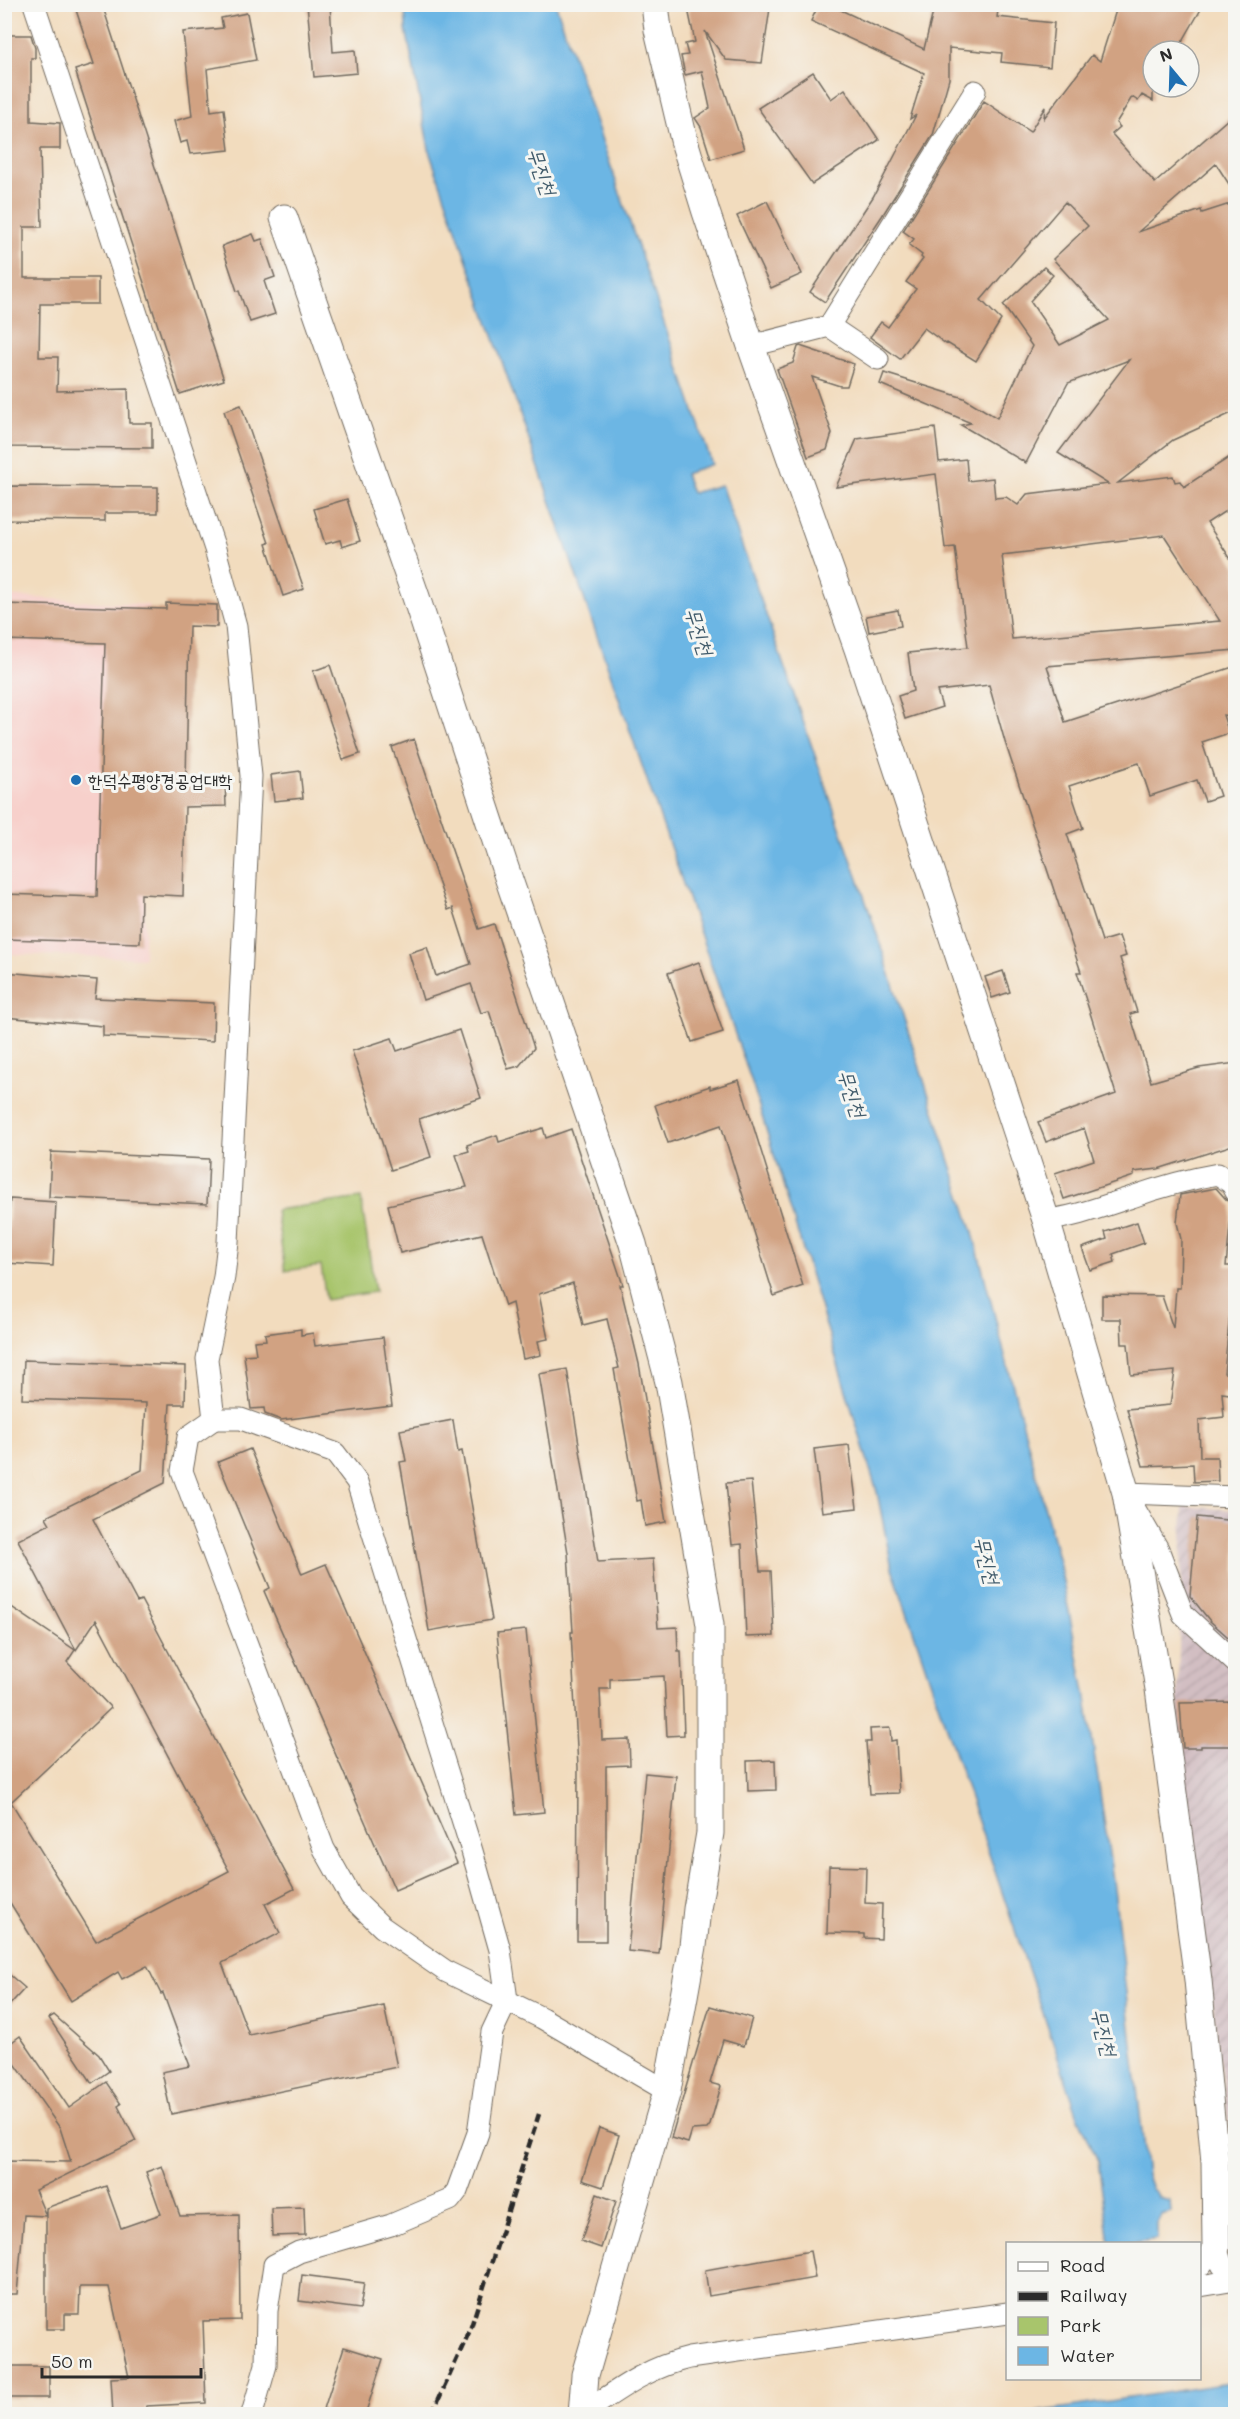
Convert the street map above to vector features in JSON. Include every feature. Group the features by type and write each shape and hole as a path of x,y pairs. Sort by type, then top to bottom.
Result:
{"street":[{"path":"34,4 215,549 236,626 251,776 228,1242 224,1278 207,1359 214,1419"},
{"path":"655,4 658,30 685,144 751,346 858,649 1046,1220 1126,1493 1159,1689 1198,1980 1215,2162 1208,2257 1236,2273"},
{"path":"751,346 829,327 975,91"},
{"path":"284,218 416,597 633,1244 669,1382 710,1625 710,1833 693,1946 667,2091 585,2375 582,2415"},
{"path":"829,327 878,359"},
{"path":"1046,1220 1070,1218 1165,1187 1218,1174 1232,1184 1236,1192"},
{"path":"252,2415 266,2365 267,2311 274,2265 298,2252 391,2225 450,2200 457,2191 478,2133 492,2032 507,2000 500,1950 472,1851 357,1482 335,1453 242,1419 214,1419 188,1437 182,1471 324,1849 351,1897 382,1928 447,1972 507,2000 667,2091"},
{"path":"1126,1493 1236,1497"},
{"path":"1126,1493 1158,1549 1183,1614 1236,1663"},
{"path":"1201,2286 1236,2280"},
{"path":"582,2415 637,2377 665,2364 689,2358 1006,2313"}],"shaded area":[{"name":"한덕수평양경공업대학","path":"4,596 149,605 144,958 5,954"},
{"path":"1183,1506 1235,1510 1235,2176 1195,1872 1176,1752"}],"green space":[{"path":"361,1198 375,1292 326,1300 321,1266 285,1271 276,1210"}],"water":[{"name":"무진천","path":"405,5 556,5 712,464 685,474 692,493 721,485 874,925 973,1233 1059,1562 1085,1692 1113,1880 1147,2175 1152,2189 1159,2198 1170,2201 1171,2212 1161,2215 1157,2223 1157,2239 1109,2242 1098,2161 1078,2116 892,1568 877,1492 751,1080 430,154 406,29"},
{"path":"1235,2382 1235,2414 1024,2414"}],"building":[{"path":"74,4 102,4 224,380 180,394 75,70 94,64"},
{"path":"307,4 330,4 333,52 355,50 357,73 314,77"},
{"path":"687,4 757,4 757,7 770,8 762,63 726,60 705,31 744,149 711,159 701,127 695,118 710,108 702,71 685,75 681,56 688,55 685,44 695,42"},
{"path":"819,4 828,4 924,49 935,4 999,4 997,17 1054,23 1050,67 1001,62 1002,53 949,48 949,79 933,135 825,302 810,292 873,197 916,115 910,119 924,73 811,21"},
{"path":"1118,4 1204,4 1184,39 1141,39 1141,96 1138,101 1132,97 1116,123 1120,127 1112,134 1155,183 1236,112 1236,195 1216,164 1138,232 1201,210 1202,213 1236,202 1236,411 1173,440 1118,483 1173,476 1175,482 1180,481 1184,487 1236,453 1236,504 1207,523 1236,567 1236,650 1047,666 1065,722 1236,666 1236,716 1223,715 1229,733 1202,742 1220,796 1205,801 1197,780 1150,796 1139,763 1069,786 1083,828 1067,834 1102,941 1119,936 1126,956 1120,958 1137,1012 1130,1014 1151,1082 1199,1068 1236,1063 1236,1144 1158,1169 1134,1172 1134,1176 1064,1199 1055,1173 1094,1160 1084,1128 1046,1142 1038,1122 1116,1094 1077,972 1081,972 1005,742 989,685 937,691 942,707 905,719 898,696 913,691 908,653 968,647 955,547 945,548 936,474 836,487 857,439 935,428 939,462 966,459 968,481 993,478 995,498 1006,497 1018,505 1027,494 1108,484 1058,453 1129,360 1068,383 1026,463 961,425 971,423 880,384 884,373 964,398 997,418 1032,346 1003,305 1044,267 1053,275 1030,301 1060,345 1109,320 1053,259 1088,226 1065,202 981,300 1001,320 976,361 924,328 900,359 870,337 881,322 888,327 916,289 906,282 923,259 922,255 909,245 914,239 903,231 984,101 1030,132 1045,107 1044,118 1092,55 1100,61","holes":["1164,535 1220,621 1012,639 1002,555"]},
{"path":"247,13 256,60 207,69 211,111 224,109 229,150 190,154 187,141 180,143 174,121 192,116 183,32 223,28 221,18"},
{"path":"4,35 31,35 35,58 31,58 31,121 60,123 60,149 40,149 42,227 24,227 24,278 98,278 98,304 40,304 39,357 58,357 57,391 128,389 129,423 152,423 152,448 4,447"},
{"path":"813,72 831,99 845,89 879,140 812,184 758,108"},
{"path":"767,201 802,274 771,288 737,216"},
{"path":"253,234 256,241 262,239 275,277 264,281 275,314 250,322 222,246"},
{"path":"800,346 854,364 847,386 812,377 832,433 827,450 808,457 777,369 793,363"},
{"path":"241,405 304,589 283,596 266,544 269,543 224,411"},
{"path":"4,486 158,487 158,513 105,513 105,521 4,520"},
{"path":"347,499 360,541 342,547 340,540 325,544 314,509"},
{"path":"166,603 217,605 217,627 189,626 186,782 225,781 226,806 185,807 183,896 141,894 140,943 4,939 4,894 97,897 105,643 4,640 4,604 166,609"},
{"path":"898,610 901,626 869,632 866,616"},
{"path":"330,665 360,754 343,760 313,671"},
{"path":"414,739 479,929 494,924 534,1048 519,1066 508,1069 489,1011 481,1013 471,984 423,1000 409,953 427,947 436,976 471,964 453,908 448,910 392,747"},
{"path":"300,771 303,798 274,801 271,775"},
{"path":"699,962 723,1032 692,1042 668,973"},
{"path":"1003,971 1010,992 992,998 985,977"},
{"path":"4,972 97,980 95,998 214,1003 213,1041 103,1036 103,1026 4,1017"},
{"path":"459,1030 481,1098 419,1119 431,1157 391,1170 352,1051 392,1038 397,1051"},
{"path":"739,1080 803,1286 774,1296 721,1125 668,1143 655,1105 710,1086 710,1089"},
{"path":"543,1128 546,1138 571,1129 623,1285 620,1285 639,1364 666,1522 645,1526 641,1500 637,1501 614,1369 619,1368 607,1319 583,1325 573,1283 539,1294 548,1339 538,1341 541,1355 523,1359 512,1303 505,1306 482,1234 400,1253 388,1205 467,1187 456,1155 469,1151 467,1145 497,1135 499,1142"},
{"path":"51,1152 209,1159 207,1204 49,1197"},
{"path":"1216,1188 1232,1206 1226,1266 1236,1266 1236,1284 1233,1284 1224,1373 1236,1375 1236,1395 1222,1393 1224,1417 1199,1420 1200,1457 1217,1457 1218,1481 1194,1482 1193,1464 1143,1466 1127,1409 1170,1405 1175,1371 1131,1375 1128,1344 1122,1344 1121,1319 1102,1319 1102,1295 1162,1296 1173,1328 1176,1288 1180,1288 1181,1239 1177,1223 1180,1195"},
{"path":"10,1199 56,1202 53,1266 6,1263"},
{"path":"1137,1222 1144,1243 1113,1254 1115,1262 1090,1270 1082,1248 1107,1239 1105,1232"},
{"path":"301,1329 301,1335 313,1333 315,1346 383,1337 392,1406 281,1420 265,1414 264,1408 251,1409 244,1355 256,1354 254,1341 266,1340 265,1334"},
{"path":"24,1360 186,1366 185,1404 170,1404 165,1483 93,1519 137,1602 141,1600 294,1889 265,1904 280,1933 222,1963 249,2035 384,2006 397,2067 171,2114 162,2072 190,2066 163,1993 161,1994 147,1966 122,1979 118,1972 71,2001 4,1893 4,1602 75,1650 67,1662 111,1708 11,1802 96,1941 229,1871 96,1620 76,1650 18,1540 50,1524 46,1517 142,1470 146,1403 22,1399"},
{"path":"567,1369 598,1562 653,1559 658,1628 677,1627 678,1651 681,1651 684,1735 667,1736 664,1676 610,1679 610,1689 600,1689 602,1740 629,1739 630,1765 606,1766 606,1941 577,1941 578,1767 568,1553 539,1374"},
{"path":"453,1420 458,1452 462,1451 492,1620 429,1631 400,1462 406,1461 400,1430"},
{"path":"849,1445 857,1508 822,1512 814,1449"},
{"path":"250,1449 302,1574 326,1564 457,1863 395,1890 264,1591 270,1588 218,1462"},
{"path":"751,1481 760,1571 771,1571 774,1636 746,1637 742,1544 732,1545 726,1483"},
{"path":"1197,1517 1236,1521 1236,1644 1210,1621 1190,1596"},
{"path":"526,1630 544,1812 516,1815 497,1633"},
{"path":"1236,1702 1236,1746 1183,1748 1180,1703"},
{"path":"890,1728 891,1741 896,1740 899,1793 870,1794 866,1742 871,1742 870,1729"},
{"path":"775,1760 776,1790 748,1791 747,1761"},
{"path":"645,1773 676,1776 659,1954 628,1951"},
{"path":"829,1866 866,1867 865,1903 882,1904 881,1939 864,1938 864,1934 827,1933"},
{"path":"4,1970 25,1988 4,2011"},
{"path":"710,2006 752,2018 744,2046 723,2040 710,2083 721,2086 710,2125 707,2129 692,2130 688,2143 671,2138"},
{"path":"54,2015 99,2055 109,2071 92,2083 49,2018"},
{"path":"20,2036 69,2108 106,2082 121,2104 118,2106 136,2141 35,2190 46,2216 24,2215 17,2294 4,2294 4,2161 71,2162 60,2128 4,2048"},
{"path":"599,2128 619,2135 603,2187 582,2180"},
{"path":"162,2166 180,2216 239,2215 240,2320 203,2321 206,2403 146,2406 145,2415 113,2415 111,2378 129,2377 109,2287 80,2287 79,2314 65,2314 65,2329 46,2329 46,2208 106,2186 121,2228 161,2214 146,2172"},
{"path":"597,2194 616,2201 601,2248 581,2241"},
{"path":"304,2207 305,2235 272,2236 271,2208"},
{"path":"810,2251 815,2278 709,2296 705,2270"},
{"path":"302,2275 364,2283 360,2309 299,2301"},
{"path":"344,2347 383,2359 365,2415 322,2415"},
{"path":"4,2366 49,2366 49,2398 4,2398"}],"railway":[{"path":"432,2414 470,2330 539,2114"}],"place":[{"name":"한덕수평양경공업대학","path":"76,780"}]}
